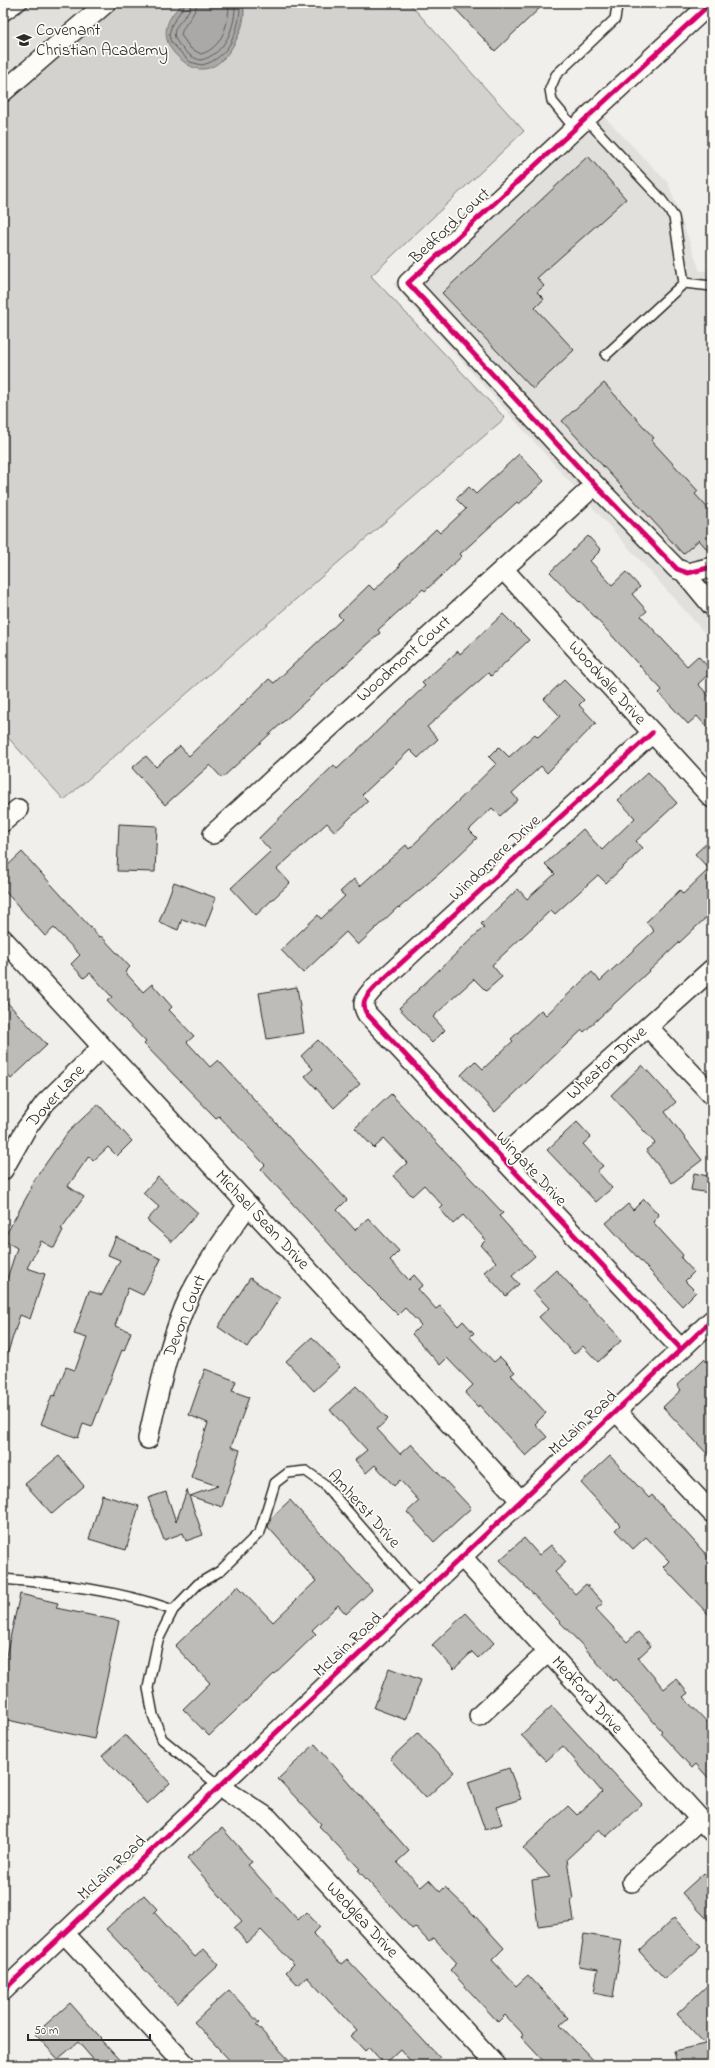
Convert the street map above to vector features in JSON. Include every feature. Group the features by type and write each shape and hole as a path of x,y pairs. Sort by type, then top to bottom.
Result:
{"street":[{"path":"3,92 106,3"},
{"name":"Bedford Court","path":"595,485 408,283 711,3"},
{"path":"595,485 677,569 688,573 712,567"},
{"name":"Woodmont Court","path":"213,834 595,485"},
{"name":"Woodvale Drive","path":"503,568 712,798"},
{"path":"683,571 712,606"},
{"name":"Windomere Drive","path":"363,1007 364,999 375,987 652,732"},
{"path":"3,822 18,809"},
{"name":"Michael Sean Drive","path":"3,939 521,1501"},
{"name":"Wheaton Drive","path":"501,1158 712,969"},
{"name":"Wingate Drive","path":"363,1007 367,1014 681,1349"},
{"path":"648,1026 712,1095"},
{"name":"Dover Lane","path":"3,1170 26,1129 45,1103 102,1047"},
{"name":"Devon Court","path":"148,1439 160,1383 176,1332 190,1296 205,1268 248,1205"},
{"name":"McLain Road","path":"3,1991 712,1320"},
{"path":"616,1411 712,1513"},
{"name":"Medford Drive","path":"462,1557 706,1825"},
{"path":"479,1716 548,1652"},
{"name":"Wedglea Drive","path":"219,1786 268,1818 496,2065"},
{"path":"632,1882 706,1825"},
{"path":"64,1933 186,2065"}],"lane":[{"path":"3,17 23,3"},
{"path":"614,3 617,6 615,19 556,75 550,89 552,101 580,124 660,198 674,216 684,283"},
{"path":"606,355 684,283 712,286"},
{"name":"Amherst Drive","path":"219,1786 162,1739 153,1715 148,1688 158,1640 173,1610 198,1584 220,1571 260,1532 275,1483 288,1472 306,1471 324,1484 421,1596"},
{"path":"3,1579 80,1586 149,1601 173,1610"}],"shaded area":[{"name":"Covenant Christian Academy","path":"3,3 88,3 3,77"},
{"path":"121,3 184,3 173,14 174,53 188,65 228,53 236,41 243,23 243,3 409,3 524,131 371,276 505,418 64,800 3,732 3,106"},
{"path":"588,100 668,183 700,271 712,270 712,641 393,284"}],"water":[{"path":"184,3 243,3 242,23 233,46 226,56 209,68 199,69 188,64 178,57 168,43 166,29 168,22 177,9"}],"building":[{"path":"450,3 545,3 495,51"},
{"path":"588,156 626,199 537,278 544,286 537,292 544,299 535,308 574,350 533,389 442,293"},
{"path":"604,383 654,438 651,440 698,491 695,494 712,513 712,555 699,540 683,554 562,421"},
{"path":"519,454 544,481 519,504 517,502 460,554 462,556 425,591 423,589 378,630 380,633 222,778 210,765 165,805 132,768 146,756 156,767 180,746 189,756 269,679 274,683 342,619 338,615 369,585 374,590 436,529 440,533 466,509 456,499 469,487 476,494"},
{"path":"588,536 601,550 590,561 612,585 626,572 640,587 632,594 647,611 641,616 687,666 698,656 712,671 698,684 712,699 712,733 697,716 688,724 659,693 662,690 580,601 579,602 550,572"},
{"path":"503,614 529,640 491,676 488,673 427,727 438,739 418,758 410,750 362,795 368,801 335,832 327,823 277,869 290,883 256,915 231,888 271,851 259,838 334,765 337,769 425,686 422,683 458,651 460,654"},
{"path":"564,680 584,700 579,705 596,723 547,773 541,766 512,793 518,800 500,816 492,808 469,830 477,838 441,872 399,908 398,907 358,945 346,932 303,973 281,950 318,915 321,919 345,896 340,892 354,879 360,886 406,845 409,849 496,764 489,757 499,747 509,757 535,734 538,737 560,716 544,699"},
{"path":"648,772 677,803 636,841 643,848 606,883 598,875 555,914 551,910 492,965 502,977 486,991 474,979 452,999 433,1017 445,1030 432,1043 399,1008 484,927 481,924 518,889 527,899 555,874 545,864 583,829 602,850 635,818 618,800"},
{"path":"119,824 157,826 155,872 117,871"},
{"path":"712,838 712,912 584,1032 582,1030 495,1112 461,1075 475,1061 483,1069 513,1041 511,1039 541,1010 546,1015 592,972 600,981 654,931 646,922 680,890 683,894 709,869 695,854"},
{"path":"22,852 99,937 101,936 130,967 125,972 143,992 152,984 172,1007 169,1010 194,1036 187,1042 210,1067 218,1060 347,1200 337,1210 355,1230 368,1218 399,1251 390,1260 409,1280 414,1275 423,1285 418,1289 436,1309 440,1306 458,1326 463,1321 474,1333 470,1337 494,1362 500,1357 515,1372 511,1375 546,1413 535,1424 547,1437 526,1456 479,1405 478,1407 465,1393 473,1385 447,1358 440,1365 412,1334 421,1325 405,1308 398,1315 350,1267 261,1169 265,1165 219,1116 216,1118 144,1044 146,1042 107,1001 112,997 90,973 84,978 71,964 80,955 54,928 45,936 3,889 3,870"},
{"path":"174,882 216,898 205,927 182,919 178,930 159,922"},
{"path":"297,987 304,1033 267,1039 259,993"},
{"path":"3,998 47,1045 11,1079 3,1070"},
{"path":"318,1040 360,1084 334,1108 305,1076 313,1069 301,1056"},
{"path":"642,1065 676,1102 665,1112 702,1160 672,1183 646,1150 655,1143 611,1095"},
{"path":"391,1094 503,1213 499,1216 535,1256 512,1276 519,1284 506,1296 484,1272 496,1262 481,1245 486,1240 463,1215 453,1224 440,1209 443,1206 424,1185 412,1196 393,1176 407,1163 384,1139 374,1148 355,1128"},
{"path":"98,1104 132,1141 117,1156 108,1147 93,1161 89,1156 68,1186 84,1197 61,1229 63,1230 54,1248 41,1241 27,1268 45,1274 30,1319 20,1315 6,1358 3,1358 3,1291 17,1248 3,1240 32,1187 30,1186 68,1132"},
{"path":"577,1122 591,1137 583,1144 603,1166 597,1171 612,1188 596,1202 547,1150"},
{"path":"694,1173 712,1177 710,1193 691,1190"},
{"path":"158,1177 198,1213 172,1242 147,1220 159,1207 143,1193"},
{"path":"644,1199 659,1215 653,1222 683,1255 681,1258 694,1272 685,1281 696,1292 682,1306 606,1223 628,1204 633,1210"},
{"path":"116,1237 161,1259 143,1295 128,1288 115,1326 131,1332 124,1351 122,1350 92,1427 83,1424 78,1438 41,1424 52,1395 55,1396 66,1367 75,1370 87,1338 74,1334 89,1291 102,1295 120,1260 108,1255"},
{"path":"556,1270 622,1340 598,1362 583,1346 574,1354 539,1317 549,1308 533,1291"},
{"path":"250,1278 280,1298 247,1347 218,1327"},
{"path":"312,1337 340,1367 314,1391 286,1361"},
{"path":"704,1359 712,1367 712,1459 663,1407 681,1390 677,1385"},
{"path":"205,1369 236,1381 232,1391 249,1397 231,1447 240,1450 222,1507 190,1496 218,1486 191,1477 208,1423 189,1415"},
{"path":"356,1386 388,1419 377,1429 400,1454 411,1444 471,1508 434,1542 407,1512 419,1501 400,1480 394,1486 375,1465 366,1473 355,1460 367,1450 330,1410"},
{"path":"59,1456 84,1486 52,1514 25,1484"},
{"path":"610,1456 649,1498 652,1495 712,1561 712,1618 663,1567 669,1561 646,1537 633,1549 615,1530 620,1525 581,1483"},
{"path":"187,1490 203,1535 186,1541 183,1533 164,1540 148,1498 166,1492 176,1522"},
{"path":"102,1495 139,1506 126,1550 89,1539"},
{"path":"290,1500 372,1590 346,1614 338,1605 312,1630 316,1634 209,1736 183,1709 210,1683 175,1646 238,1586 273,1622 316,1581 268,1527 271,1518"},
{"path":"524,1538 539,1555 551,1545 566,1562 555,1572 575,1594 586,1584 603,1603 596,1609 627,1642 638,1632 651,1646 638,1658 664,1689 676,1679 688,1693 683,1697 712,1727 712,1782 696,1764 692,1768 660,1733 662,1731 615,1679 613,1681 585,1648 500,1560"},
{"path":"20,1594 58,1603 56,1608 119,1621 94,1739 3,1719 3,1669"},
{"path":"466,1613 494,1643 478,1658 472,1652 454,1669 432,1645"},
{"path":"389,1668 421,1680 406,1720 374,1708"},
{"path":"552,1706 642,1804 606,1837 599,1829 567,1859 573,1900 571,1900 574,1921 538,1926 532,1880 550,1877 523,1848 568,1806 577,1815 602,1792 563,1746 546,1761 521,1735"},
{"path":"418,1733 454,1772 426,1798 390,1759"},
{"path":"125,1735 170,1783 147,1804 102,1756"},
{"path":"315,1744 409,1851 397,1862 421,1887 429,1880 440,1892 445,1887 476,1917 504,1948 492,1960 516,1986 528,1975 568,2018 560,2025 598,2065 547,2065 521,2037 523,2034 505,2015 498,2022 450,1970 457,1963 434,1938 429,1942 415,1927 412,1929 358,1870 360,1869 319,1826 321,1824 278,1779"},
{"path":"509,1768 521,1799 496,1807 502,1824 485,1830 468,1782"},
{"path":"222,1828 252,1862 248,1865 298,1920 306,1912 320,1927 313,1934 341,1964 347,1959 440,2058 432,2065 414,2065 400,2049 384,2064 369,2047 365,2051 351,2036 357,2031 307,1977 298,1985 286,1972 294,1964 261,1930 247,1943 234,1928 242,1921 187,1858"},
{"path":"704,1873 712,1881 712,1924 682,1893"},
{"path":"144,1895 157,1909 154,1912 195,1957 204,1949 219,1965 177,2004 106,1929"},
{"path":"674,1918 701,1947 665,1979 639,1951"},
{"path":"584,1934 622,1940 613,1997 594,1993 598,1969 579,1966"},
{"path":"712,1981 712,2065 677,2065 674,2051 705,2044 677,2014"},
{"path":"229,1990 259,2023 256,2025 294,2065 234,2065 194,2022"},
{"path":"70,2003 124,2065 98,2065 78,2042 58,2059 35,2034"}],"cycle path":[{"path":"711,3 408,283 595,485 677,569 688,573 712,567"},
{"path":"652,733 375,987 365,1000 364,1006 367,1014 681,1349"},
{"path":"3,1991 712,1320"}],"place":[{"name":"Covenant Christian Academy","path":"24,40"}]}
